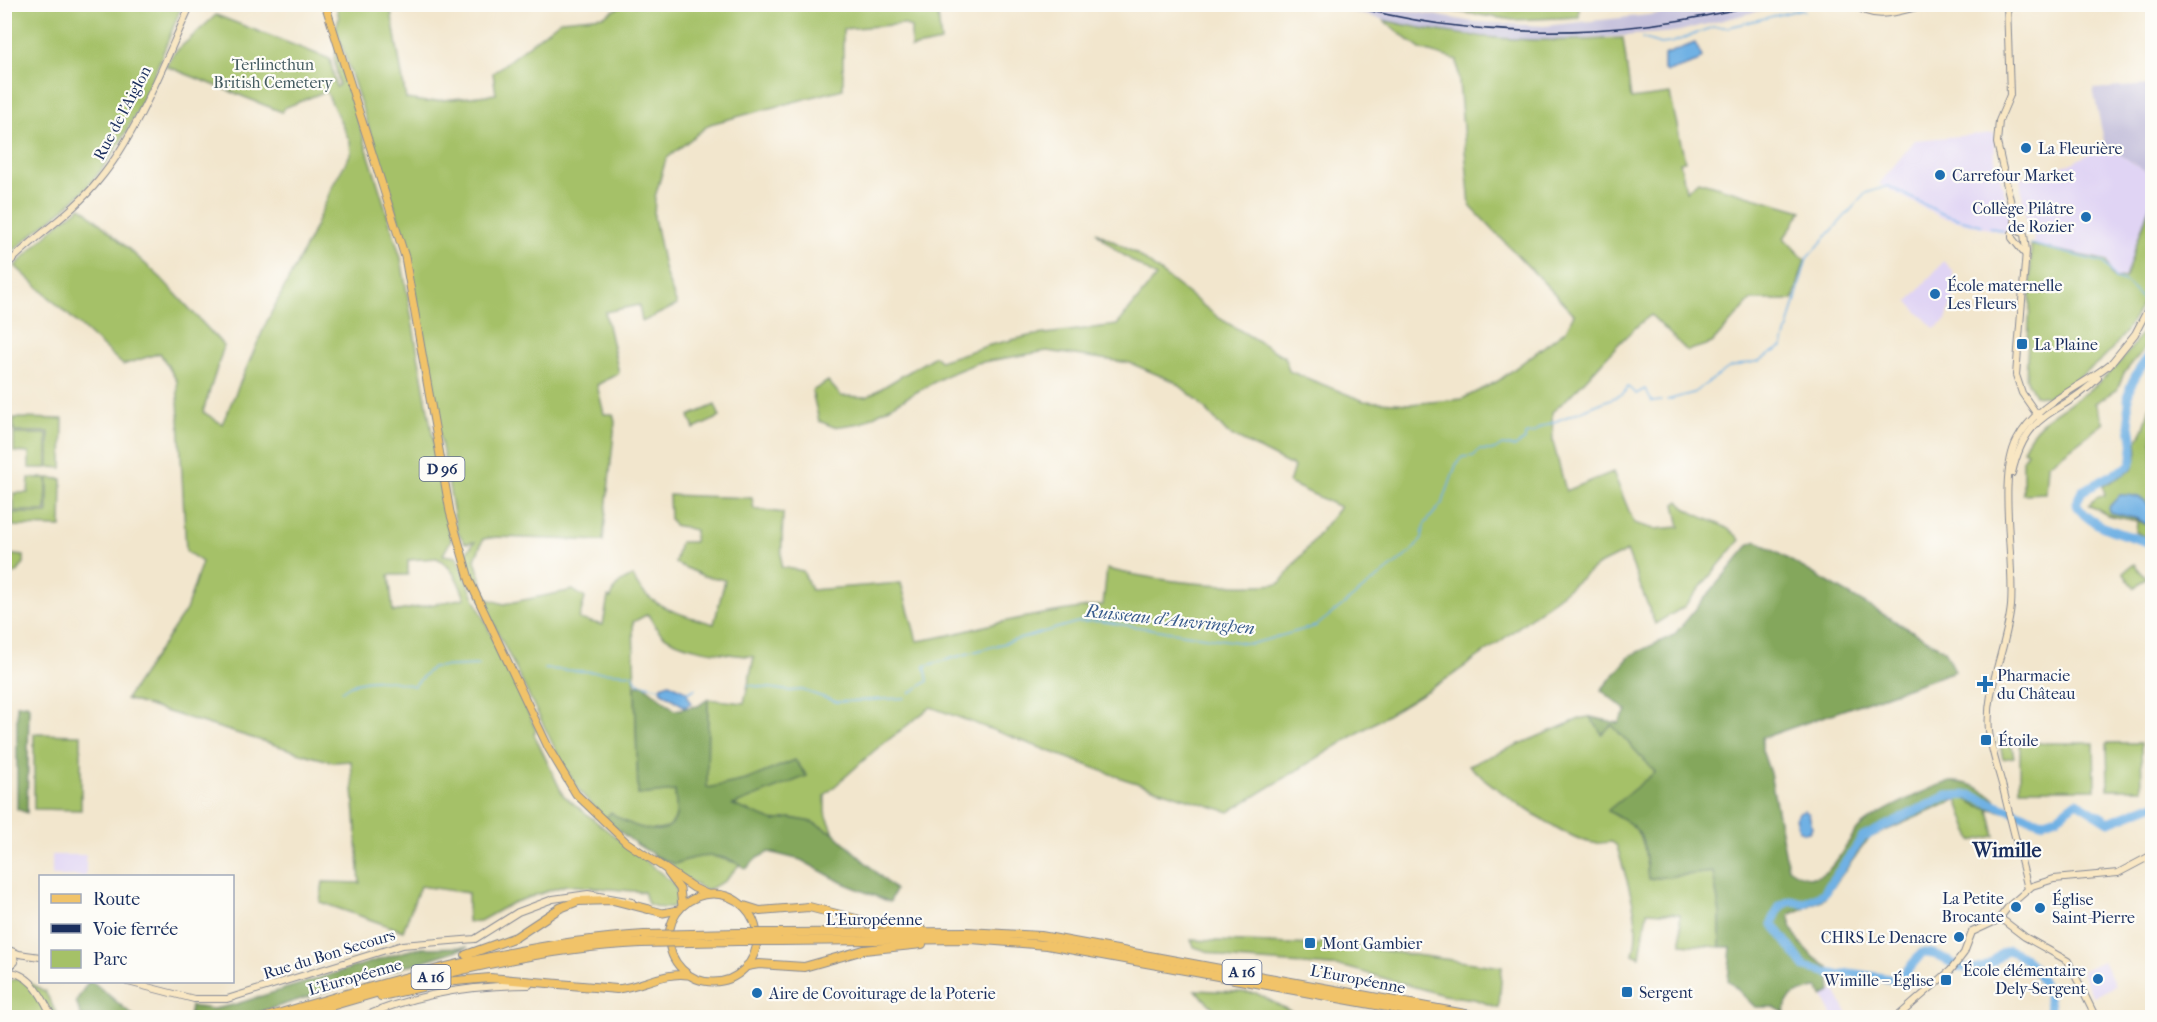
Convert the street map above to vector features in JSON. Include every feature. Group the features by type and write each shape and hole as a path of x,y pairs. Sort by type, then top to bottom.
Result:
{"highway":[{"path":"444,965 452,959 516,937 560,908 578,901 597,898 617,900 648,909"},
{"path":"744,906 760,910 809,907 880,925 997,933"},
{"name":"L'Européenne","path":"781,937 997,933 1087,943 1487,1017"},
{"name":"L'Européenne","path":"264,1017 444,965 536,946 643,939 738,937 1025,942 1074,948 1448,1017"},
{"name":"L'Européenne","path":"291,1017 495,961 643,939"},
{"path":"747,966 761,964 804,967 864,950 932,944 944,939"},
{"path":"291,1017 417,987 466,979 515,978 617,989"}],"main road":[{"name":"D 96","path":"326,4 405,257 450,512 466,573 542,735 567,782 609,828 660,866 707,894"},
{"name":"D 96","path":"660,866 680,889 680,908"},
{"path":"617,989 636,986 670,975 690,976 706,981 722,981 734,977 747,966 754,954 758,937 753,918 744,906 726,895 707,894 694,897 680,908 663,913 648,909"},
{"path":"680,908 670,926 669,946 678,964 690,976"}],"street":[{"name":"Rue de l'Aiglon","path":"4,268 27,245 83,198 112,163 128,138 191,4"},
{"path":"1854,4 1866,13 1876,15 1929,4"},
{"path":"2007,4 2009,97 1998,121 1997,143 2018,230 2023,232 2024,237 2025,259 2016,373 2019,386 2041,414"},
{"path":"2018,230 2011,235 2025,259"},
{"path":"2016,242 2024,237"},
{"path":"2028,889 1991,741 1989,718 2011,608 2013,562 2008,498 2011,474 2019,449 2041,414 2084,390 2111,363 2135,334 2152,302"},
{"path":"1896,1017 1951,970 1958,962 1972,932 2000,918 2009,906 2028,889 2054,879 2123,872 2152,855"},
{"name":"Rue du Bon Secours","path":"135,983 194,999 227,999 398,946 426,942 470,941 483,936 504,920 526,908 567,896 611,896 648,909"},
{"path":"2000,918 2025,937 2068,961 2096,1017"},
{"path":"4,948 39,957"},
{"path":"6,970 15,964 13,951"},
{"path":"6,970 17,973 36,986 53,1017"},
{"path":"360,1017 413,999 483,986 528,984 617,989"}],"shaded area":[{"path":"1325,5 1377,5 1473,22 1544,26 1658,14 1713,5 1782,5 1676,32 1566,40 1511,39 1421,29"},
{"path":"2152,85 2152,175 2105,145 2093,89"},
{"path":"1994,133 1995,159 2013,223 2004,233 1941,217 1879,184 1915,140"},
{"name":"Collège Pilâtre de Rozier","path":"2105,145 2152,175 2152,199 2125,278 2120,280 2110,275 2107,261 2033,246 2034,235 2028,234 2020,179 2072,163"},
{"name":"École maternelle Les Fleurs","path":"1944,261 1953,271 1953,299 1946,320 1935,329 1908,302"},
{"path":"52,855 86,855 86,875 52,875"},
{"name":"École élémentaire Dely-Sergent","path":"2103,961 2115,986 2093,997 2081,971"},
{"path":"1835,990 1849,1017 1833,1017 1823,996"}],"green space":[{"path":"5,4 182,5 142,100 103,168 77,197 5,260"},
{"path":"336,5 390,5 406,99 426,102 496,94 493,73 561,20 604,16 623,5 937,5 941,42 911,48 911,28 904,24 843,29 843,89 710,124 666,159 655,197 654,217 665,272 677,305 642,322 639,305 605,312 619,373 597,385 604,414 613,414 615,422 603,541 497,537 483,539 475,560 487,599 504,604 573,590 585,598 579,619 603,625 608,597 611,598 619,584 633,576 639,587 657,603 668,609 714,624 725,580 704,576 675,563 680,542 694,542 695,530 674,525 670,519 669,495 752,498 754,509 783,513 781,567 803,571 811,590 901,583 917,641 1018,619 1103,605 1107,569 1192,583 1279,584 1340,507 1289,483 1294,467 1227,433 1196,399 1175,382 1130,363 1047,351 977,363 947,375 861,423 834,427 819,421 812,391 828,381 841,396 867,397 935,356 940,361 990,345 1029,336 1117,325 1156,277 1116,250 1096,232 1137,254 1219,318 1285,357 1289,371 1364,401 1410,404 1462,399 1498,381 1566,330 1574,314 1470,206 1457,60 1420,49 1383,20 1473,36 1533,40 1623,38 1631,99 1670,94 1685,161 1680,162 1686,191 1698,181 1802,211 1784,238 1805,260 1793,300 1751,300 1712,343 1687,351 1651,315 1625,337 1552,412 1553,442 1566,491 1613,472 1634,523 1654,529 1680,527 1675,504 1679,501 1693,513 1734,533 1740,540 1684,607 1655,624 1627,551 1597,566 1502,640 1451,676 1229,812 1124,779 931,707 874,751 825,795 825,812 834,833 811,822 791,818 774,821 732,805 807,776 795,761 746,780 707,789 708,699 744,703 754,657 703,650 676,642 658,630 648,614 633,622 638,795 675,791 676,815 672,824 665,829 656,830 635,826 611,812 605,819 581,793 563,765 467,570 467,551 475,542 465,543 457,531 405,239 336,28 339,18"},
{"path":"1450,5 1579,5 1579,17 1513,20 1453,11"},
{"name":"Terlincthun British Cemetery","path":"216,15 330,59 336,87 339,85 334,58 336,50 401,258 451,540 443,555 457,557 563,795 672,882 678,892 679,902 672,907 656,907 648,904 644,892 566,885 512,903 480,921 468,922 468,893 420,886 403,931 320,902 323,882 360,883 351,761 334,762 314,757 126,699 186,610 202,562 186,551 177,381 160,353 123,365 15,266 59,223 81,207 85,210 161,278 224,346 203,412 222,424 267,321 351,153 350,142 326,91 284,108 282,112 166,66 173,54","holes":["437,558 454,575 465,598 393,612 389,575 408,575 408,560"]},
{"path":"2152,199 2152,293 2145,307 2142,304 2123,335 2091,368 2048,397 2035,395 2026,378 2031,245 2107,261 2110,275 2115,279 2125,278"},
{"path":"2152,311 2152,328 2143,350 2124,373 2117,390 2095,403 2104,423 2048,465 2046,493 2023,494 2023,460 2027,452 2023,450 2036,428 2055,412 2087,392 2114,369 2142,332"},
{"path":"2152,399 2152,509 2113,503 2110,506 2113,513 2127,514 2152,528 2152,541 2136,532 2137,521 2107,515 2089,505 2096,498 2105,495 2103,486 2132,470 2138,453 2137,442 2144,428"},
{"path":"715,405 720,417 694,429 689,416"},
{"path":"14,418 63,419 62,468 49,467 49,432 14,432"},
{"path":"14,434 47,434 47,468 29,468 29,453 14,452"},
{"path":"29,478 47,478 46,511 14,511 14,493 28,493"},
{"path":"48,478 62,479 61,527 13,526 13,513 48,513"},
{"path":"1757,541 1945,650 1955,671 1762,738 1762,750 1770,773 1788,868 1806,876 1814,877 1825,873 1866,822 1904,801 1943,784 1959,782 1974,786 1989,794 2004,812 1979,806 1962,797 1869,838 1824,899 1789,915 1793,931 1803,946 1829,967 1831,992 1822,996 1818,988 1815,988 1798,993 1787,1002 1785,1013 1774,1007 1755,1007 1728,980 1731,947 1720,947 1720,914 1713,872 1648,879 1641,836 1629,823 1607,811 1655,772 1612,725 1602,734 1590,717 1618,723 1627,711 1601,690 1631,655 1674,635 1750,544"},
{"path":"5,554 24,556 24,563 17,573 5,575"},
{"path":"2134,564 2146,578 2135,588 2123,573"},
{"path":"635,685 644,685 675,710 698,706 708,699 707,788 746,780 795,760 807,776 733,805 774,821 790,818 812,822 834,833 895,890 890,902 843,883 801,860 769,852 757,858 746,869 738,863 712,856 693,858 675,864 646,850 613,826 605,819 611,812 635,826 656,830 672,824 676,815 675,791 638,795"},
{"path":"27,704 29,706 27,813 17,809 17,705"},
{"path":"1590,717 1602,733 1612,725 1656,772 1608,811 1632,821 1645,848 1648,879 1713,872 1720,914 1720,947 1681,944 1680,914 1647,912 1640,957 1633,954 1636,941 1635,914 1617,846 1612,842 1593,843 1564,832 1509,797 1469,765 1582,718"},
{"path":"34,734 81,735 81,810 34,809"},
{"path":"2010,736 2014,757 2003,759 1999,739"},
{"path":"2020,743 2094,743 2095,789 2020,789"},
{"path":"2107,743 2141,743 2142,789 2108,789"},
{"path":"1962,797 1979,806 1991,808 1989,810 1995,836 1972,841 1957,799"},
{"path":"709,855 740,864 725,881 707,890 652,856 675,864 692,857"},
{"path":"1191,940 1318,945 1321,942 1502,967 1499,1008 1474,999 1443,995 1345,967 1232,959 1194,947"},
{"path":"468,947 244,1017 189,1017 191,1006 213,1009 233,1005 403,952 419,948"},
{"path":"19,978 45,991 58,1017 5,1017 4,982"},
{"path":"87,983 94,983 135,1017 81,1017 76,1001"},
{"path":"1195,990 1256,993 1301,1017 1223,1017"}],"water":[{"path":"1695,43 1702,57 1697,62 1668,72 1664,70 1664,55"},
{"path":"2120,495 2136,496 2146,502 2151,512 2152,528 2138,519 2109,512 2108,508"},
{"path":"669,683 686,691 691,703 685,707 661,691 661,686"},
{"path":"1804,810 1809,814 1812,827 1809,832 1804,833 1799,830 1796,817"}],"waterway":[{"path":"1642,38 1660,44 1671,43 1713,27 1729,27 1802,9 1805,11"},
{"name":"Ruisseau d'Auvringhen","path":"1667,400 1693,393 1730,367 1759,361 1783,346 1807,258 1866,193 1888,186 1945,215 1981,225"},
{"name":"Ruisseau d'Auvringhen","path":"1990,227 2003,231"},
{"name":"Ruisseau d'Auvringhen","path":"2031,244 2104,263 2115,279 2125,282 2144,301"},
{"path":"2152,352 2130,388 2128,409 2133,452 2128,467 2082,491 2076,503 2081,512 2099,525 2152,544"},
{"name":"Ruisseau d'Auvringhen","path":"910,693 928,681 925,666 1078,622 1099,621 1251,644 1316,626 1411,552 1422,539 1424,525 1443,502 1456,465 1462,457 1474,456 1479,450 1495,450 1502,445 1514,447 1525,440 1525,435 1623,394 1628,387 1636,394 1645,389 1652,402 1661,401"},
{"name":"Ruisseau d'Auvringhen","path":"342,691 358,682 368,680 386,680 414,686 432,667 480,665"},
{"name":"Ruisseau d'Auvringhen","path":"545,669 632,674 638,683 659,688"},
{"name":"Ruisseau d'Auvringhen","path":"748,685 790,691 802,690 837,702 905,698"},
{"name":"Ruisseau d'Auvringhen","path":"687,693 695,689"},
{"path":"2152,727 2152,762"},
{"path":"2050,1018 2048,997 2040,977 2027,961 2009,950 1981,968 1963,968 1937,955 1922,953 1903,975 1891,979 1849,973 1841,976 1805,967 1772,923 1780,906 1790,901 1805,903 1823,894 1863,837 1946,796 1970,795 2041,822 2057,817 2077,802 2109,822 2152,805"}],"railway":[{"path":"1344,4 1448,25 1499,30 1551,31 1655,24 1707,16 1759,4"}],"place":[{"name":"La Fleurière","path":"2026,148"},
{"name":"Carrefour Market","path":"1940,175"},
{"name":"Collège Pilâtre de Rozier","path":"2086,217"},
{"name":"École maternelle Les Fleurs","path":"1935,294"},
{"name":"La Plaine","path":"2022,344"},
{"name":"Pharmacie du Château","path":"1985,684"},
{"name":"Étoile","path":"1986,740"},
{"name":"La Petite Brocante","path":"2016,907"},
{"name":"Église Saint-Pierre","path":"2040,908"},
{"name":"CHRS Le Denacre","path":"1959,937"},
{"name":"Mont Gambier","path":"1310,943"},
{"name":"École élémentaire Dely-Sergent","path":"2098,979"},
{"name":"Wimille – Église","path":"1946,980"},
{"name":"Sergent","path":"1627,992"},
{"name":"Aire de Covoiturage de la Poterie","path":"757,993"}],"district":[{"name":"Wimille","path":"2007,850"}]}
